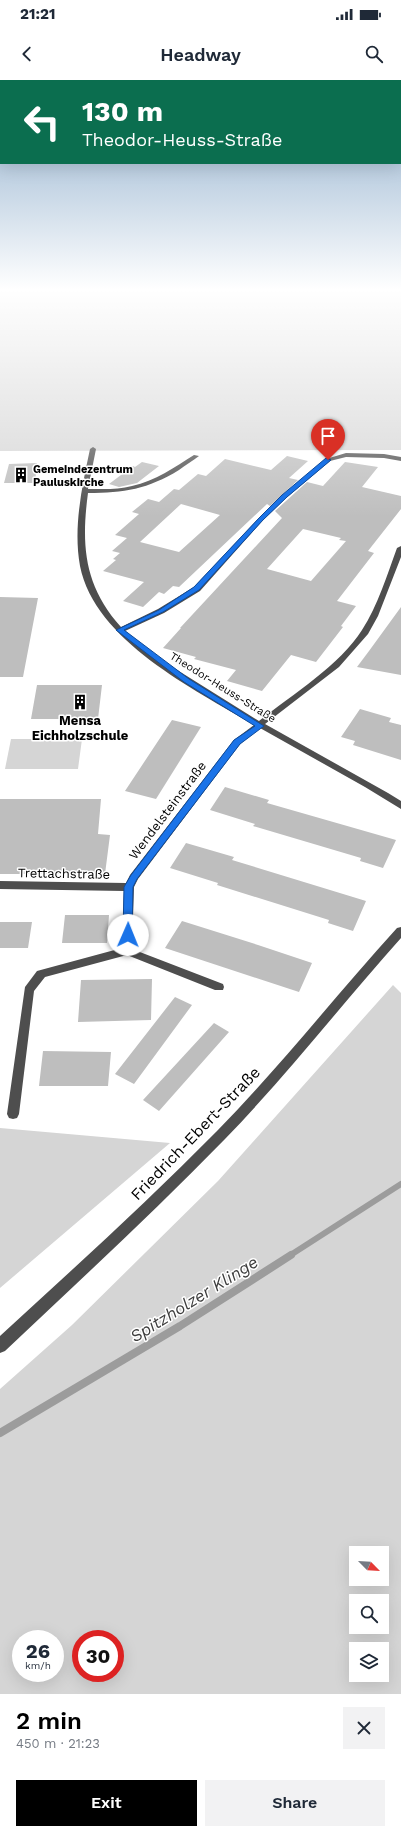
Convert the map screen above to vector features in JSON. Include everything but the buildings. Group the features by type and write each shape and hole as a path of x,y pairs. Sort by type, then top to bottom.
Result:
{"street":[{"name":"Theodor-Heuss-Straße","path":"93,449 85,491 81,524 84,567 92,592 102,608 120,630 186,681 260,726 364,783 401,806"},
{"path":"120,630 161,611 197,589 284,496 328,460 346,455 384,456 401,459"},
{"path":"85,491 125,490 138,487 156,480 196,456"},
{"name":"Wendelsteinstraße","path":"128,887 153,850 237,742 260,726 336,665 365,632 377,609 401,548"},
{"name":"Trettachstraße","path":"0,885 128,887"},
{"path":"127,951 128,887"},
{"name":"Friedrich-Ebert-Straße","path":"0,1346 125,1230 222,1134 300,1048 355,982 401,931"},
{"path":"13,1114 29,990 41,974 127,951 219,987"}],"shaded area":[{"path":"0,366 401,366 401,450 0,451"},
{"path":"11,739 82,739 78,769 5,769"},
{"path":"393,985 401,993 401,1694 0,1694 0,1389 72,1325 218,1181"},
{"path":"0,1128 170,1143 0,1288"}],"waterway":[{"name":"Spitzholzer Klinge","path":"289,1256 401,1184"},
{"name":"Spitzholzer Klinge","path":"0,1433 180,1326 291,1255"}],"place":[{"name":"Gemeindezentrum Pauluskirche","path":"21,475"},
{"name":"Mensa Eichholzschule","path":"80,702"}],"route":[{"path":"128,935 128,887 134,877 237,742 260,726 186,681 120,630 161,611 197,589 284,496 328,460"}]}
